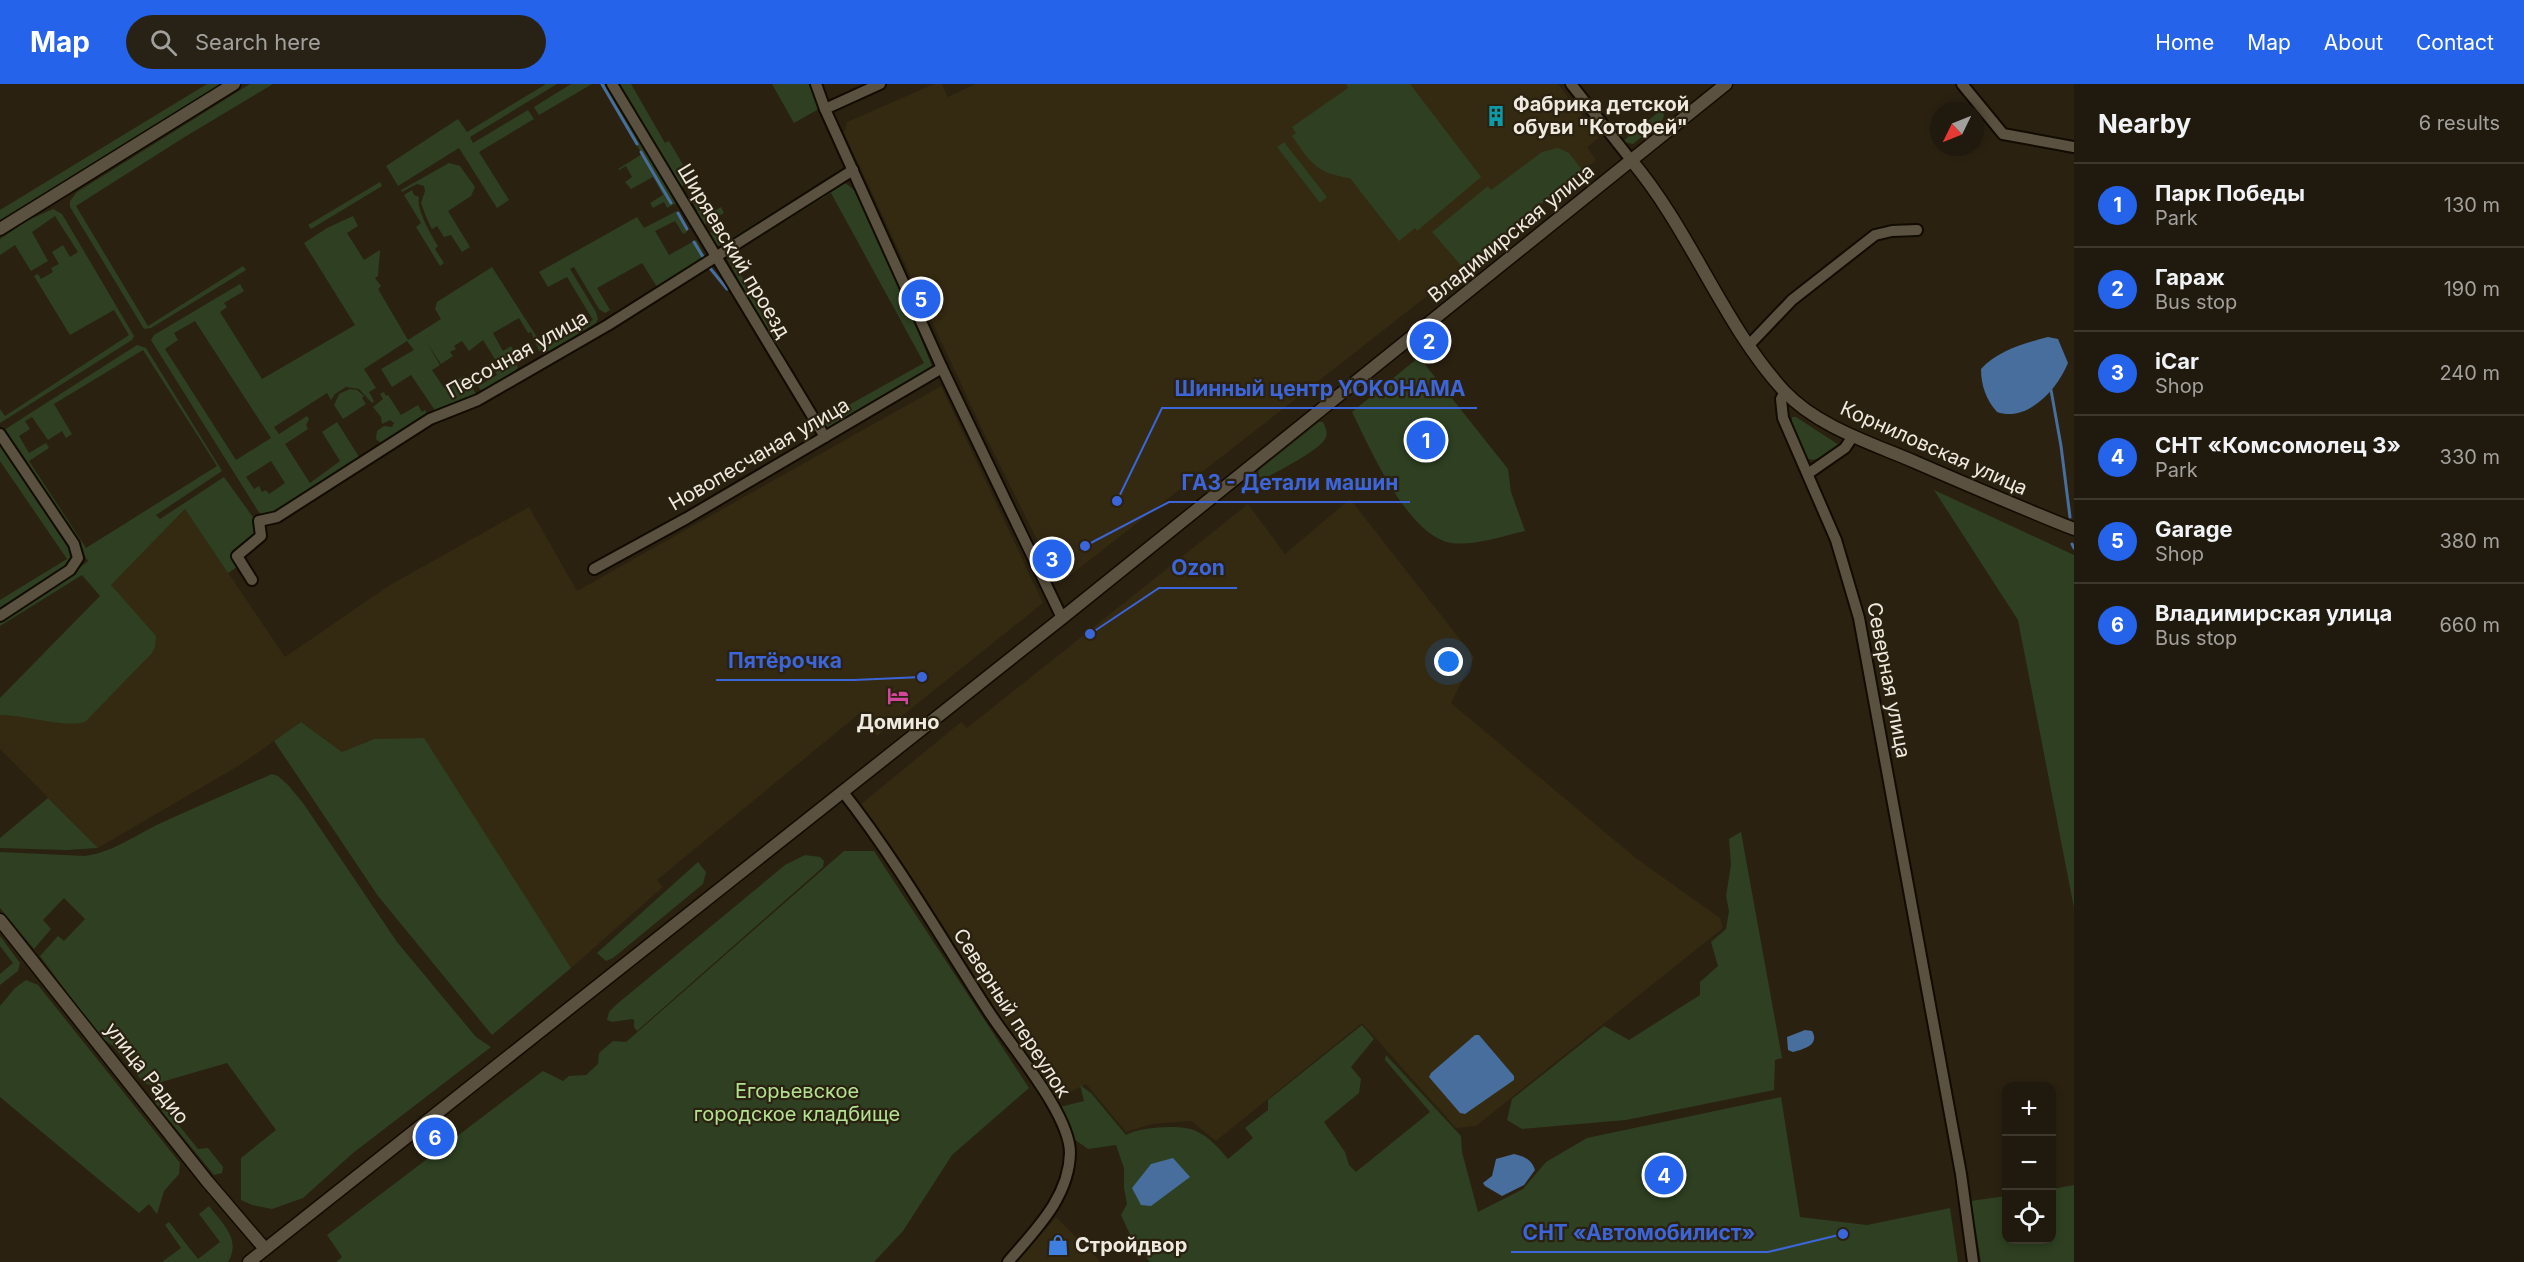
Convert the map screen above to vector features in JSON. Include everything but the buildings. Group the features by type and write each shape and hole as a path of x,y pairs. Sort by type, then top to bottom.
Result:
{"street":[{"path":"0,229 234,84"},
{"name":"Ширяевский проезд","path":"612,84 825,437"},
{"path":"816,84 825,110 942,368 1062,618"},
{"path":"825,110 880,84"},
{"path":"1571,84 1666,209 1750,344 1785,392"},
{"name":"Владимирская улица","path":"249,1262 1062,618 1726,84"},
{"path":"1962,84 2003,134 2074,147"},
{"name":"Песочная улица","path":"252,580 237,556 261,536 259,521 277,517 430,419 478,400 608,325 715,255 853,170"},
{"path":"1750,344 1792,300 1875,235 1892,231 1917,230"},
{"name":"Новопесчаная улица","path":"594,569 687,518 942,368"},
{"name":"Корниловская улица","path":"1785,392 1810,413 1853,436 2074,529"},
{"name":"Северная улица","path":"1785,392 1781,399 1783,418 1809,473 1818,501 1836,540 1859,618 1961,1174 1973,1262"},
{"path":"0,434 74,544 78,558 70,570 0,616"},
{"path":"1809,473 1845,448 1853,436"},
{"name":"Северный переулок","path":"843,792 869,825 990,1014 1047,1097 1067,1137 1069,1162 1060,1194 1044,1220 1008,1262"},
{"name":"улица Радио","path":"0,920 207,1181 265,1249"}],"shaded area":[{"path":"934,84 942,84 948,97 975,84 1558,84 1599,138 1587,147 1596,160 1463,268 1059,584 982,429 844,133 847,122"},
{"path":"941,386 1043,603 877,736 860,713 657,880 663,887 571,968 423,739 374,739 342,752 301,722 240,765 98,848 0,749 0,698 185,509 285,657 390,585 529,507 577,591"},
{"path":"1350,499 1474,657 1451,703 1637,859 1720,918 1723,928 1476,1126 1456,1128 1362,1023 1216,1141 1191,1121 1152,1124 1126,1132 1086,1084 1054,1100 860,805 961,722 967,728 1248,504 1285,554"},
{"name":"Стройдвор","path":"1056,1217 1101,1262 1017,1262"}],"green space":[{"path":"207,84 223,84 0,220 0,210"},
{"path":"250,84 273,84 76,206 148,326 243,266 246,270 151,328 144,329 70,207 70,201 77,192"},
{"path":"546,84 557,84 470,137 473,143 528,110 534,119 479,152 509,200 497,208 459,148 398,186 386,166 458,119 467,132"},
{"path":"571,84 592,84 539,115 534,107"},
{"path":"600,84 606,84 676,203 667,208 664,202 653,208 650,203 663,195 653,177 631,189 625,182 632,177 626,166 618,169 642,154"},
{"path":"616,84 631,84 665,143 669,141 692,180 678,189"},
{"path":"772,84 809,84 818,106 817,110 794,123"},
{"path":"1346,84 1410,84 1481,177 1417,231 1415,228 1399,241 1350,178 1330,173 1315,165 1292,136 1296,133 1292,127 1348,88"},
{"path":"1661,110 1664,115 1663,119 1633,144 1622,142"},
{"path":"1284,142 1327,197 1320,203 1277,147"},
{"path":"1558,148 1569,153 1582,170 1463,268 1432,232 1488,186 1491,190 1542,152"},
{"path":"449,163 460,166 475,187 471,196 448,211 470,247 462,252 451,235 444,237 437,226 432,229 421,203 425,191 424,186 417,184 402,192 401,190"},
{"path":"826,179 721,246 715,245 694,215 698,212 690,197 698,193 711,213 721,207 724,213 705,224 710,233 714,231 722,244"},
{"path":"843,181 855,191 909,309 932,366 931,371 866,409 826,429 792,378 795,376 822,420 924,363 831,193 734,252 733,260 786,359 782,361 728,260 732,250"},
{"path":"380,182 382,186 311,229 308,225"},
{"path":"412,190 414,195 419,197 422,215 438,246 435,249 444,263 440,266 416,227 421,223 404,195"},
{"path":"53,209 62,214 134,336 132,340 0,423 0,409 5,416 129,335 114,310 70,335 34,276 38,274 41,279 53,272 51,268 59,264 52,252 63,245 70,257 78,252 55,216 32,232 48,261 31,271 15,245 0,255 0,239 28,220"},
{"path":"677,211 687,227 687,232 683,234 675,221 655,231 669,255 696,240 705,256 703,261 657,287 642,263 597,288 610,310 605,313 599,309 574,267 570,269 596,312 598,319 596,323 547,353 539,351 531,332 528,333 519,318 493,333 503,351 511,346 520,361 516,364 518,367 514,373 482,392 478,386 497,375 493,367 498,364 483,340 469,351 462,341 454,346 456,349 450,352 453,356 441,364 427,343 440,365 432,370 444,388 464,376 477,395 436,412 411,375 392,387 381,369 414,350 407,341 364,369 376,388 369,392 374,401 372,403 359,389 346,387 335,394 331,400 327,393 274,427 279,434 307,416 309,419 306,425 308,429 285,444 310,483 340,461 322,432 337,422 361,460 271,516 262,515 258,511 151,340 154,335 240,284 244,291 224,303 227,307 220,312 262,379 355,325 304,243 327,228 353,216 358,226 347,233 364,260 380,250 378,276 375,278 381,286 378,289 408,340 441,319 435,309 437,302 492,267 544,348 593,320 567,277 548,287 539,272 637,217 644,228","holes":["195,321 271,438 236,460 165,349 178,340 174,333","271,461 285,483 269,494 266,490 262,492 259,486 254,489 246,477"]},
{"path":"137,345 146,348 222,471 156,515 160,519 224,477 255,520 256,531 232,554 240,565 228,573 185,509 111,585 156,636 155,647 152,653 85,722 66,723 0,715 0,698 100,596 82,575 0,626 0,621 58,585 88,561 4,430","holes":["143,350 217,466 86,548 29,461 49,448 46,443 29,453 19,436 30,429 25,421 32,417 48,440 62,431 66,438 72,434 54,404"]},
{"path":"1419,357 1508,469 1511,492 1525,531 1479,542 1451,543 1435,537 1420,524 1405,508 1392,488 1352,412"},
{"path":"350,389 357,390 364,396 362,398 366,404 343,419 334,405 339,394"},
{"path":"384,392 401,415 418,405 422,412 425,410 429,416 382,444 376,439 377,431 384,426 392,427 394,423 390,420 382,424 381,417 373,407 383,399 380,394"},
{"path":"1792,417 1796,417 1839,445 1819,459 1806,458 1792,428"},
{"path":"1319,422 1323,422 1326,429 1327,435 1323,442 1301,458 1269,476 1261,478 1257,474 1259,470"},
{"path":"0,442 73,552 69,564 0,612 0,600 67,559 0,461"},
{"path":"1934,490 2074,555 2074,908 2018,620"},
{"path":"301,722 342,752 374,739 424,738 571,968 492,1035 378,896 274,741"},
{"path":"272,774 288,785 303,803 397,942 476,1037 491,1047 353,1153 303,1198 272,1209 241,1200 241,1158 276,1130 227,1063 151,1085 144,1083 113,1046 100,1037 40,956 58,936 64,941 85,919 64,898 43,920 51,929 34,949 0,908 0,852 85,856 96,854"},
{"path":"48,798 98,848 66,850 0,848 0,838"},
{"path":"1741,832 1782,1058 1775,1060 1774,1090 1626,1120 1522,1129 1507,1120 1512,1099 1604,1026 1629,1040 1700,995 1700,982 1718,966 1711,942 1726,929 1729,911 1726,896 1731,865 1729,839"},
{"name":"Егорьевское городское кладбище","path":"844,851 874,851 1029,1088 952,1155 903,1231 874,1262 336,1262 342,1257 327,1235 543,1071 563,1081 569,1076 586,1075 598,1064 599,1053 613,1041 626,1042"},
{"path":"805,855 820,857 824,861 823,867 637,1031 632,1019 612,1022 607,1020 609,1012 617,1004 785,865"},
{"path":"698,862 706,872 703,884 613,958 606,961 597,953"},
{"path":"0,936 20,963 18,971 0,985 0,974 13,963 0,946"},
{"path":"26,980 38,985 180,1163 179,1174 164,1191 157,1214 149,1204 139,1213 0,1097 0,1006 15,988"},
{"path":"1362,1025 1374,1039 1351,1067 1361,1079 1359,1093 1324,1122 1345,1152 1349,1165 1356,1172 1430,1112 1385,1060 1386,1055 1461,1136 1462,1152 1478,1212 1523,1189 1546,1162 1587,1138 1781,1097 1800,1217 1867,1225 1950,1208 1958,1262 1150,1262 1133,1241 1121,1215 1127,1204 1124,1168 1116,1145 1088,1149 1074,1139 1060,1107 1084,1101 1080,1085 1091,1093 1126,1135 1151,1128 1190,1129 1201,1133 1228,1159 1253,1138 1245,1128 1268,1110 1268,1100"},
{"path":"163,1096 182,1118 177,1123 198,1149 208,1148 223,1167 222,1173 214,1175 155,1103 155,1099"},
{"path":"2074,1185 2074,1262 1981,1262 1971,1201 2002,1197 2002,1244 2056,1244 2056,1188"},
{"path":"209,1206 232,1239 232,1254 228,1262 162,1262 181,1248 165,1225 169,1222 198,1259 220,1242 199,1214"}],"water":[{"path":"2048,337 2058,339 2068,363 2057,383 2030,408 2009,414 1997,412 1985,392 1981,369 2003,353"},
{"path":"1805,1030 1812,1031 1814,1036 1810,1046 1793,1052 1788,1050 1787,1037"},
{"path":"1475,1035 1479,1035 1514,1076 1514,1080 1465,1114 1460,1113 1429,1077"},
{"path":"1514,1154 1524,1157 1534,1166 1535,1170 1524,1185 1502,1196 1483,1183 1492,1176 1496,1159"},
{"path":"1173,1158 1190,1177 1151,1206 1141,1205 1132,1188 1151,1164"}],"waterway":[{"path":"602,84 637,144"},
{"path":"641,152 671,203"},
{"path":"678,213 687,229"},
{"path":"694,242 703,257"},
{"path":"710,268 727,289"},
{"path":"2051,390 2070,517"},
{"path":"2072,544 2074,548"}],"place":[{"name":"Фабрика детской обуви \"Котофей\"","path":"1496,116"},
{"name":"Garage","path":"921,299"},
{"name":"Гараж","path":"1429,341"},
{"name":"Парк Победы","path":"1426,440"},
{"name":"Шинный центр YOKOHAMA","path":"1117,501"},
{"name":"ГАЗ - Детали машин","path":"1085,546"},
{"name":"iCar","path":"1052,559"},
{"name":"Ozon","path":"1090,634"},
{"name":"Пятёрочка","path":"922,677"},
{"name":"Домино","path":"898,696"},
{"name":"Владимирская улица","path":"435,1137"},
{"name":"СНТ «Комсомолец 3»","path":"1664,1175"},
{"name":"СНТ «Автомобилист»","path":"1843,1234"},
{"name":"Стройдвор","path":"1058,1245"}]}
